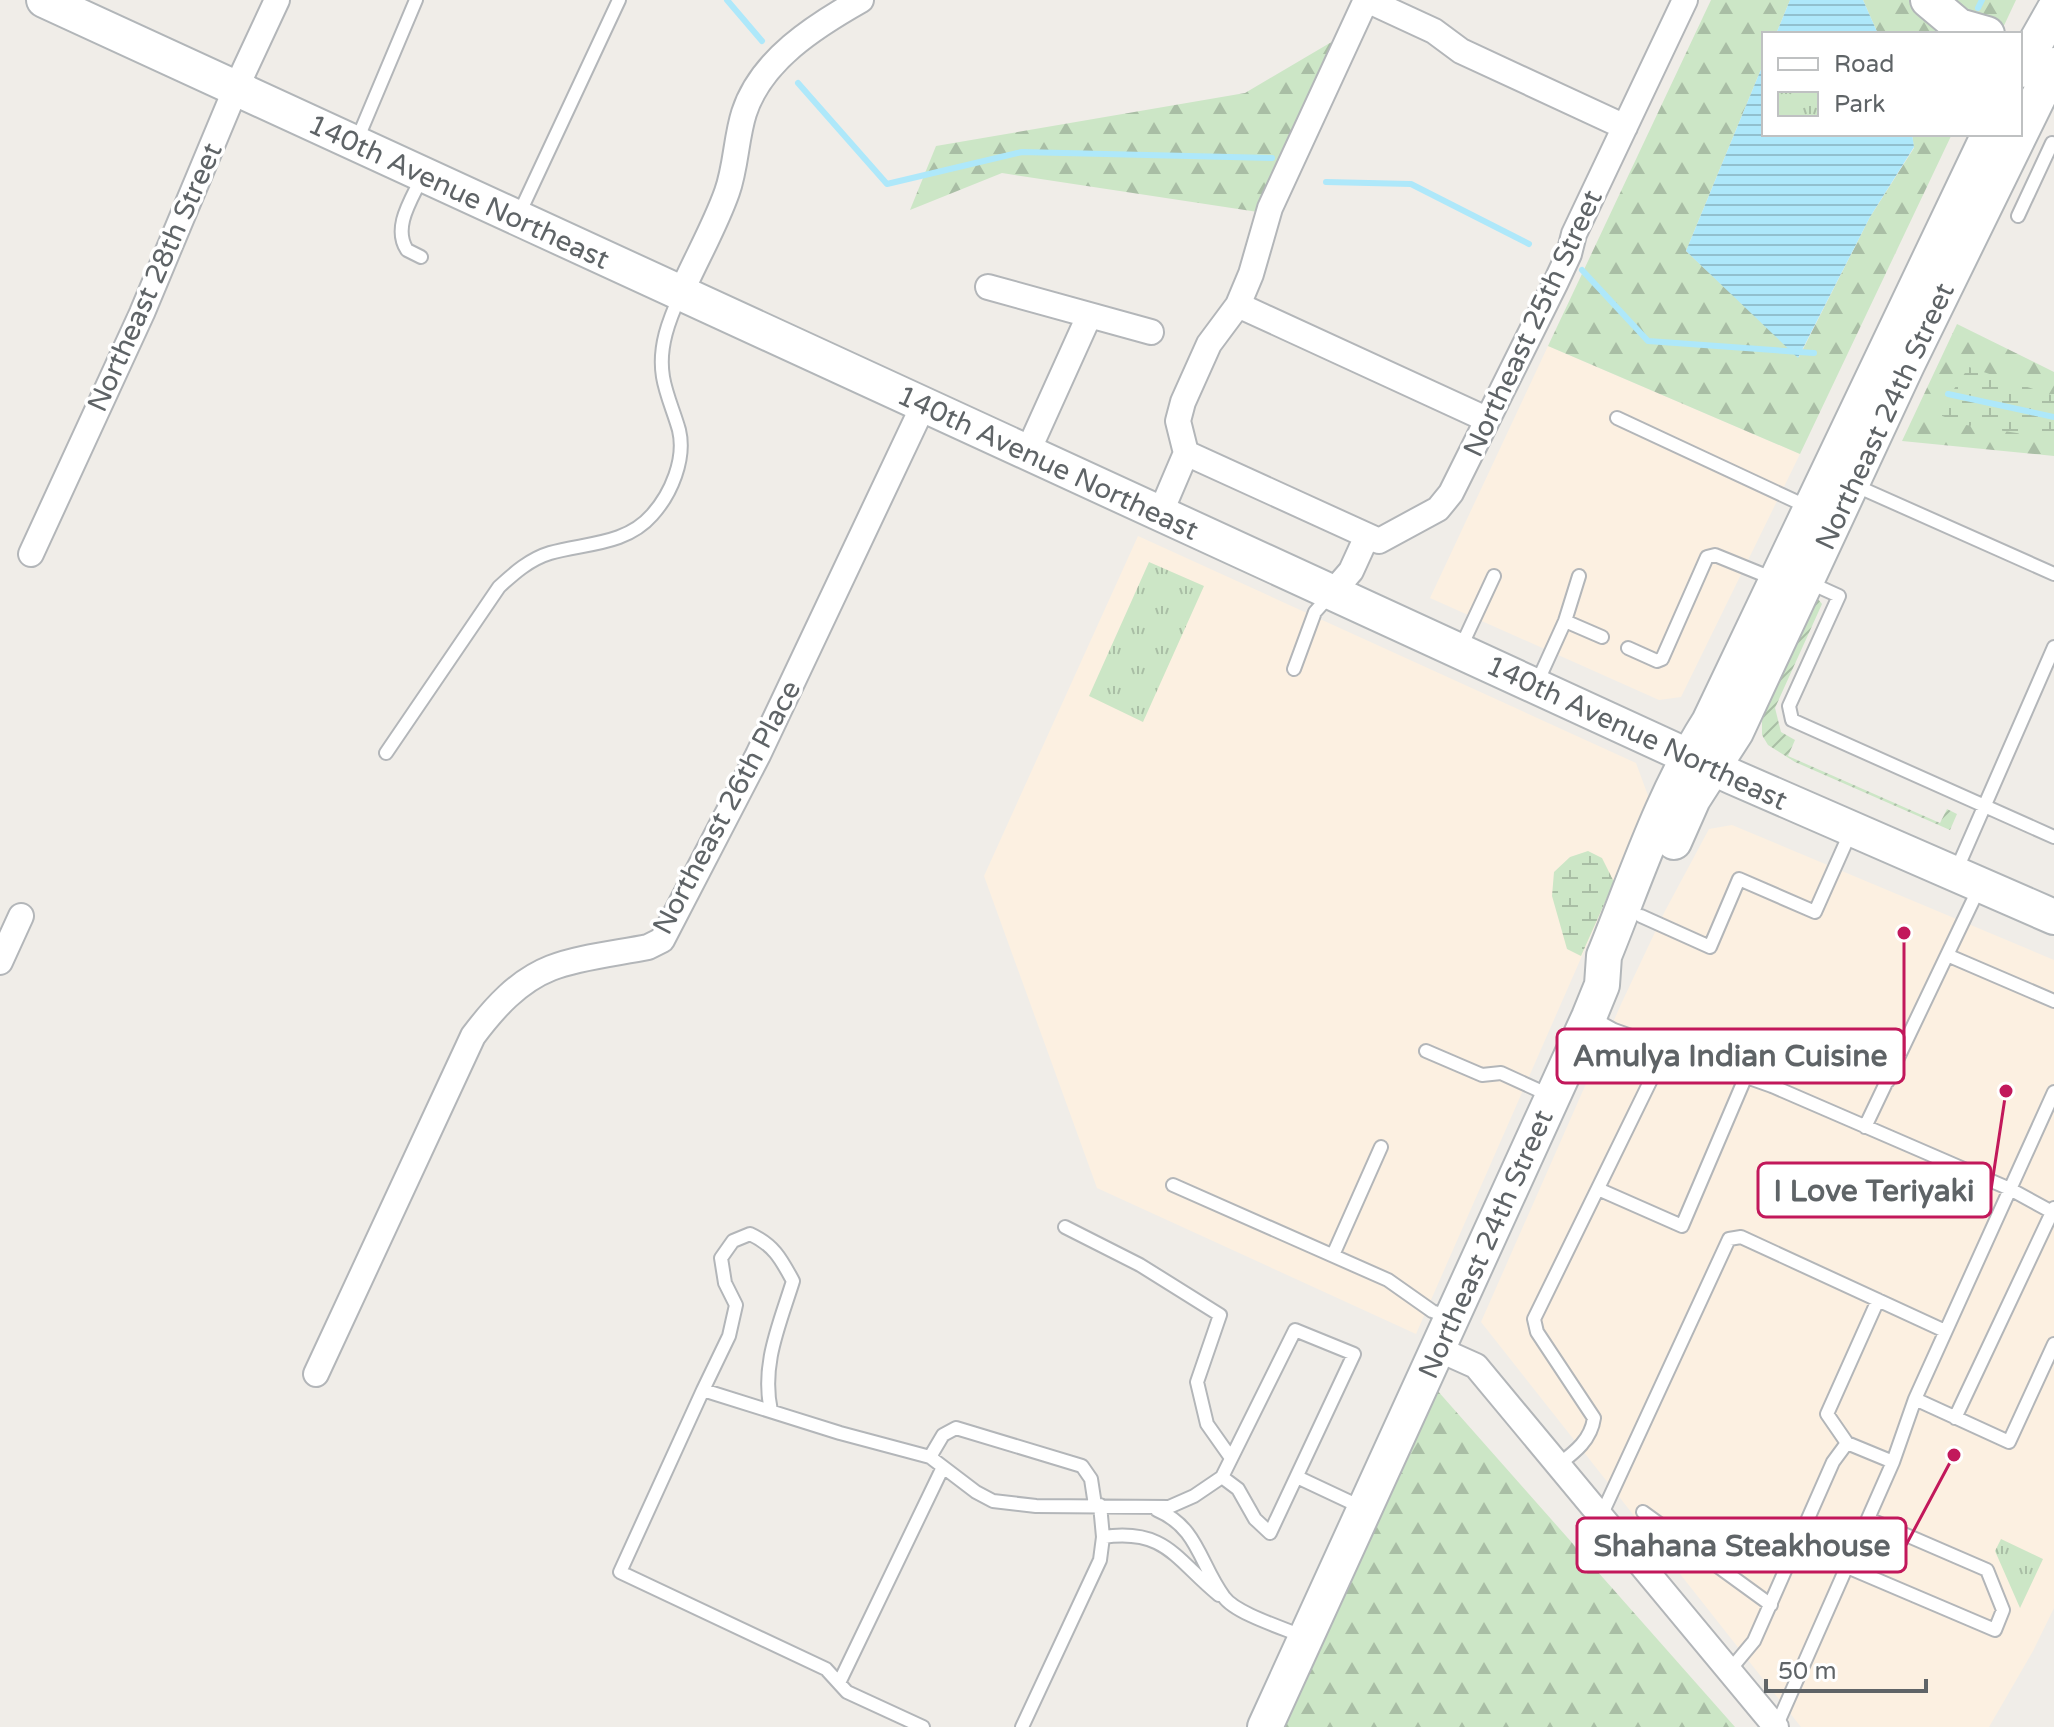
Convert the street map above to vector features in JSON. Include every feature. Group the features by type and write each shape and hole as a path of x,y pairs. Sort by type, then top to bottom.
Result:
{"street":[{"name":"140th Avenue Northeast","path":"44,0 1332,593 1852,829 2054,917"},
{"name":"Northeast 28th Street","path":"31,554 142,313 236,88 277,0"},
{"path":"681,293 728,190 744,112 762,79 789,48 832,16 861,0"},
{"path":"1160,514 1186,453 1178,421 1183,402 1209,344 1238,305 1251,274 1270,208 1366,0 1434,31 1461,51 1625,127"},
{"name":"Northeast 25th Street","path":"1367,536 1379,541 1438,509 1451,493 1555,284 1569,254 1574,234 1685,0"},
{"path":"1928,0 1947,32"},
{"path":"1928,0 1959,26 1980,32"},
{"path":"2006,32 2029,24 2054,8"},
{"path":"2022,66 2054,8"},
{"name":"Northeast 24th Street","path":"1791,580 1851,484 1977,222 2036,136 2054,65"},
{"path":"1602,985 1641,916 1693,799 1709,722 1791,580 1811,509 1988,136"},
{"path":"988,287 1151,332"},
{"path":"1238,305 1486,419"},
{"path":"1028,451 1089,316"},
{"name":"Northeast 26th Place","path":"316,1374 473,1036 495,1007 522,984 552,968 648,947 662,940 758,755 924,404"},
{"path":"1186,453 1367,536 1351,571 1332,593"},
{"name":"Northeast 24th Street","path":"1265,1727 1589,1017 1602,985 1604,956 1701,761"},
{"path":"0,962 21,916"},
{"path":"1445,1334 1476,1366 1776,1727"}],"lane":[{"path":"355,143 416,0"},
{"path":"518,217 619,0"},
{"path":"2018,216 2036,136"},
{"path":"421,257 407,250 401,232 423,174"},
{"path":"386,753 499,587 519,568 548,553 625,536 652,516 672,484 680,458 680,432 662,375 662,354 668,322 681,293"},
{"path":"1617,418 1811,509"},
{"path":"1851,484 2054,574"},
{"path":"1628,648 1657,661 1662,659 1707,557 1715,555 1839,596 1789,706 1792,720 2054,837"},
{"path":"1459,650 1494,576"},
{"path":"1536,685 1565,621 1579,576"},
{"path":"1294,669 1315,612 1332,593"},
{"path":"1565,621 1602,637"},
{"path":"1865,1127 1947,955 1985,806 2054,647"},
{"path":"1641,916 1710,947 1739,879 1815,912 1852,829"},
{"path":"1947,955 2054,1001"},
{"path":"1589,1017 1614,1030 1772,1086 2053,1210 1955,1418"},
{"path":"1772,1086 1797,1037 1888,1081"},
{"path":"1558,1465 1580,1447 1592,1431 1594,1418 1537,1332 1534,1319 1667,1047"},
{"path":"1426,1051 1482,1075 1501,1073 1552,1096"},
{"path":"1598,1189 1682,1226 1746,1076"},
{"path":"1776,1727 1869,1519 1915,1399 2054,1092"},
{"path":"1333,1255 1381,1147"},
{"path":"1173,1185 1388,1280 1432,1311 1445,1334"},
{"path":"1065,1227 1140,1265 1220,1315 1197,1382 1207,1424 1231,1458"},
{"path":"771,1411 766,1388 769,1358 793,1281 767,1242 750,1234 733,1241 721,1258 725,1283 736,1305 729,1336 620,1572 826,1669 847,1692 923,1727"},
{"path":"1601,1516 1729,1239 1741,1237 1945,1331"},
{"path":"1878,1300 1827,1414 1847,1443 1893,1462"},
{"path":"703,1390 930,1457 993,1501 1036,1506 1169,1507 1194,1496 1222,1477 1295,1330 1354,1354 1270,1533 1255,1519 1238,1489 1222,1477"},
{"path":"1915,1399 2009,1442 2054,1344"},
{"path":"930,1457 943,1435 956,1428 1082,1466 1091,1479 1103,1537 1100,1560 1022,1727"},
{"path":"1729,1671 1754,1641 1833,1462 1847,1443"},
{"path":"839,1683 943,1467"},
{"path":"1297,1477 1365,1509"},
{"path":"1187,1531 1186,1509 1194,1496"},
{"path":"1146,1505 1173,1516 1187,1531 1225,1599"},
{"path":"1643,1512 1771,1605"},
{"path":"1847,1567 1995,1630 2003,1610 1987,1570 1869,1519"},
{"path":"1103,1537 1151,1538 1173,1551 1225,1599 1307,1639"}],"shaded area":[{"path":"1548,346 1800,454 1681,697 1659,700 1430,598"},
{"path":"1138,536 1636,763 1650,801 1416,1334 1097,1188 984,876"},
{"path":"1732,825 2054,960 2054,1608 1989,1727 1801,1727 1481,1322 1665,911 1709,829"}],"green space":[{"path":"1711,0 1790,0 1777,32 1762,32 1762,67 1686,251 1799,357 1870,217 1914,148 1912,136 1951,136 1800,454 1548,346"},
{"path":"1863,0 2016,0 2001,32 1877,32"},
{"path":"1340,37 1258,212 1002,173 910,210 936,146 1245,93"},
{"path":"1957,324 2054,372 2054,456 1902,441"},
{"path":"1969,367 2054,396 2054,439 1966,425 1937,414"},
{"path":"1149,562 1204,586 1143,722 1089,696"},
{"path":"1818,599 1822,604 1775,708 1781,732 1795,740 1788,756 1940,823 1947,809 1957,814 1950,830 1795,762 1768,745 1762,735 1762,721 1772,694"},
{"path":"1588,851 1602,858 1614,882 1581,956 1567,949 1552,896 1554,872 1570,857"},
{"path":"1436,1389 1735,1727 1282,1727"},
{"path":"2001,1539 2043,1559 2020,1608 1995,1551"}],"water":[{"path":"1790,0 1863,0 1877,32 1777,32"},
{"path":"1762,67 1762,136 1912,136 1914,147 1870,217 1798,358 1686,251"}],"waterway":[{"path":"727,0 762,41"},
{"path":"1978,8 1982,0"},
{"path":"798,83 887,184 1022,152 1272,158"},
{"path":"1326,182 1411,184 1529,244"},
{"path":"1582,270 1648,341 1814,353"},
{"path":"1948,394 2054,417"}],"place":[{"name":"Amulya Indian Cuisine","path":"1904,933"},
{"name":"I Love Teriyaki","path":"2006,1091"},
{"name":"Shahana Steakhouse","path":"1954,1455"}]}
